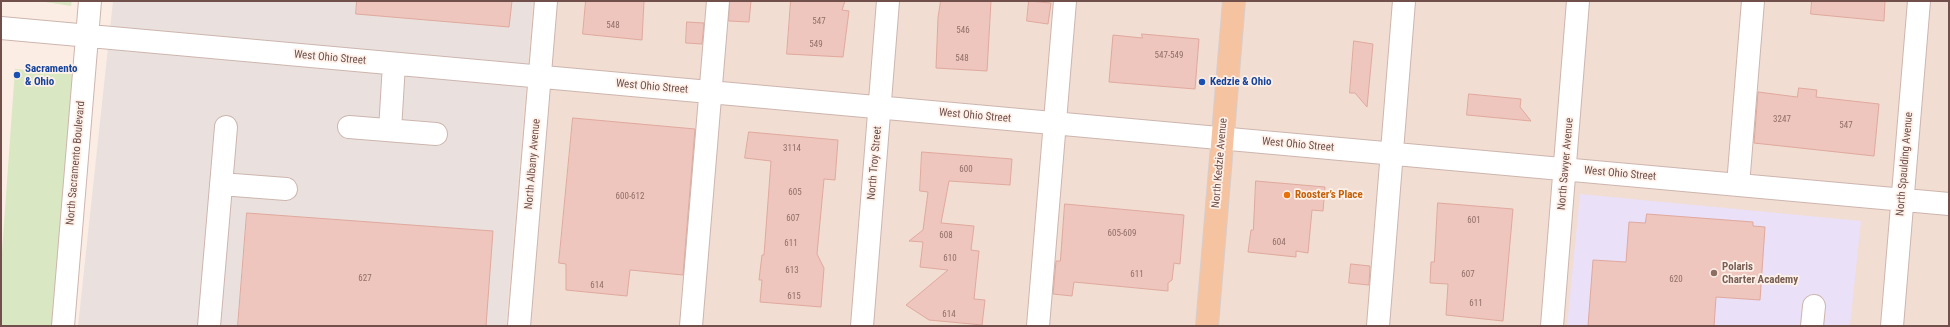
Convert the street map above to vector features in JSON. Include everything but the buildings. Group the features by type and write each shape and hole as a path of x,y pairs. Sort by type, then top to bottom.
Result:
{"main road":[{"name":"North Kedzie Avenue","path":"1207,326 1234,1"}],"street":[{"name":"North Sacramento Boulevard","path":"63,326 90,1"},
{"name":"North Albany Avenue","path":"519,326 546,1"},
{"path":"691,326 718,1"},
{"name":"North Troy Street","path":"862,326 888,1"},
{"path":"1038,326 1064,1"},
{"path":"1378,326 1404,1"},
{"name":"North Sawyer Avenue","path":"1552,326 1566,169 1578,1"},
{"path":"1738,185 1753,1"},
{"name":"North Spaulding Avenue","path":"1892,326 1919,1"},
{"name":"West Ohio Street","path":"1,28 1949,204"},
{"path":"390,130 394,64"},
{"path":"209,326 226,126"},
{"path":"349,127 436,134"},
{"path":"221,184 286,189"}],"shaded area":[{"path":"113,1 533,1 506,326 78,326"},
{"path":"533,1 1949,1 1949,326 506,326"},
{"name":"Polaris Charter Academy","path":"1580,194 1861,221 1850,326 1567,326"}],"green space":[{"path":"39,1 72,1 71,6"},
{"path":"15,69 74,74 53,326 1,326 1,266"}],"place":[{"name":"Sacramento & Ohio","path":"17,75"},
{"name":"Kedzie & Ohio","path":"1202,82"},
{"name":"Rooster’s Place","path":"1287,195"},
{"name":"Polaris Charter Academy","path":"1714,273"}]}
